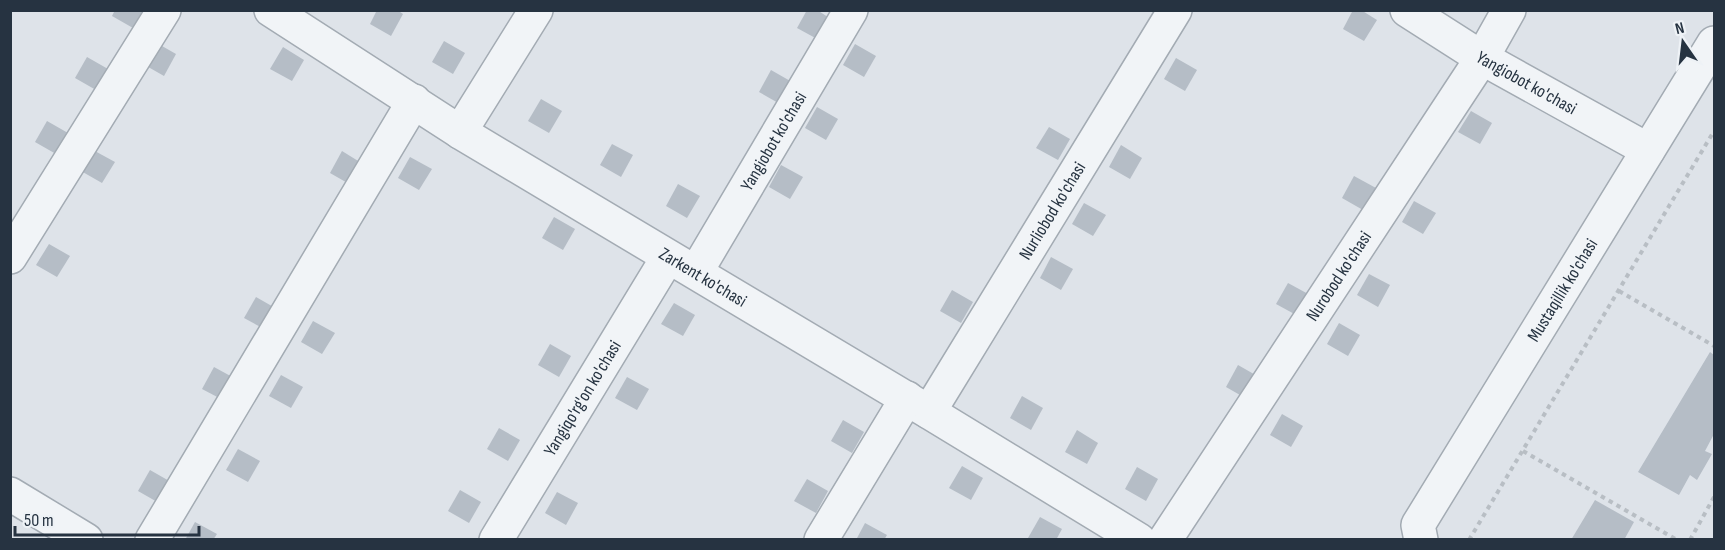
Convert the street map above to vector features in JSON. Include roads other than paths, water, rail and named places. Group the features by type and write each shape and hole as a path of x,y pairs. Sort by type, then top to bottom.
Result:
{"street":[{"path":"10,257 164,10"},
{"name":"Zarkent ko'chasi","path":"271,10 460,132 918,405 1139,540"},
{"path":"460,132 536,10"},
{"name":"Yangiobot ko'chasi","path":"682,264 851,10"},
{"name":"Nurliobod ko'chasi","path":"821,540 918,405 1175,10"},
{"name":"Yangiobot ko'chasi","path":"1407,10 1482,58 1648,150"},
{"name":"Nurobod ko'chasi","path":"1165,540 1482,58 1509,10"},
{"name":"Mustaqillik ko'chasi","path":"1421,540 1418,525 1714,43"},
{"path":"152,540 414,101"},
{"name":"Yangiqo'rg'on ko'chasi","path":"496,540 682,264"},
{"path":"10,494 86,540"}]}
